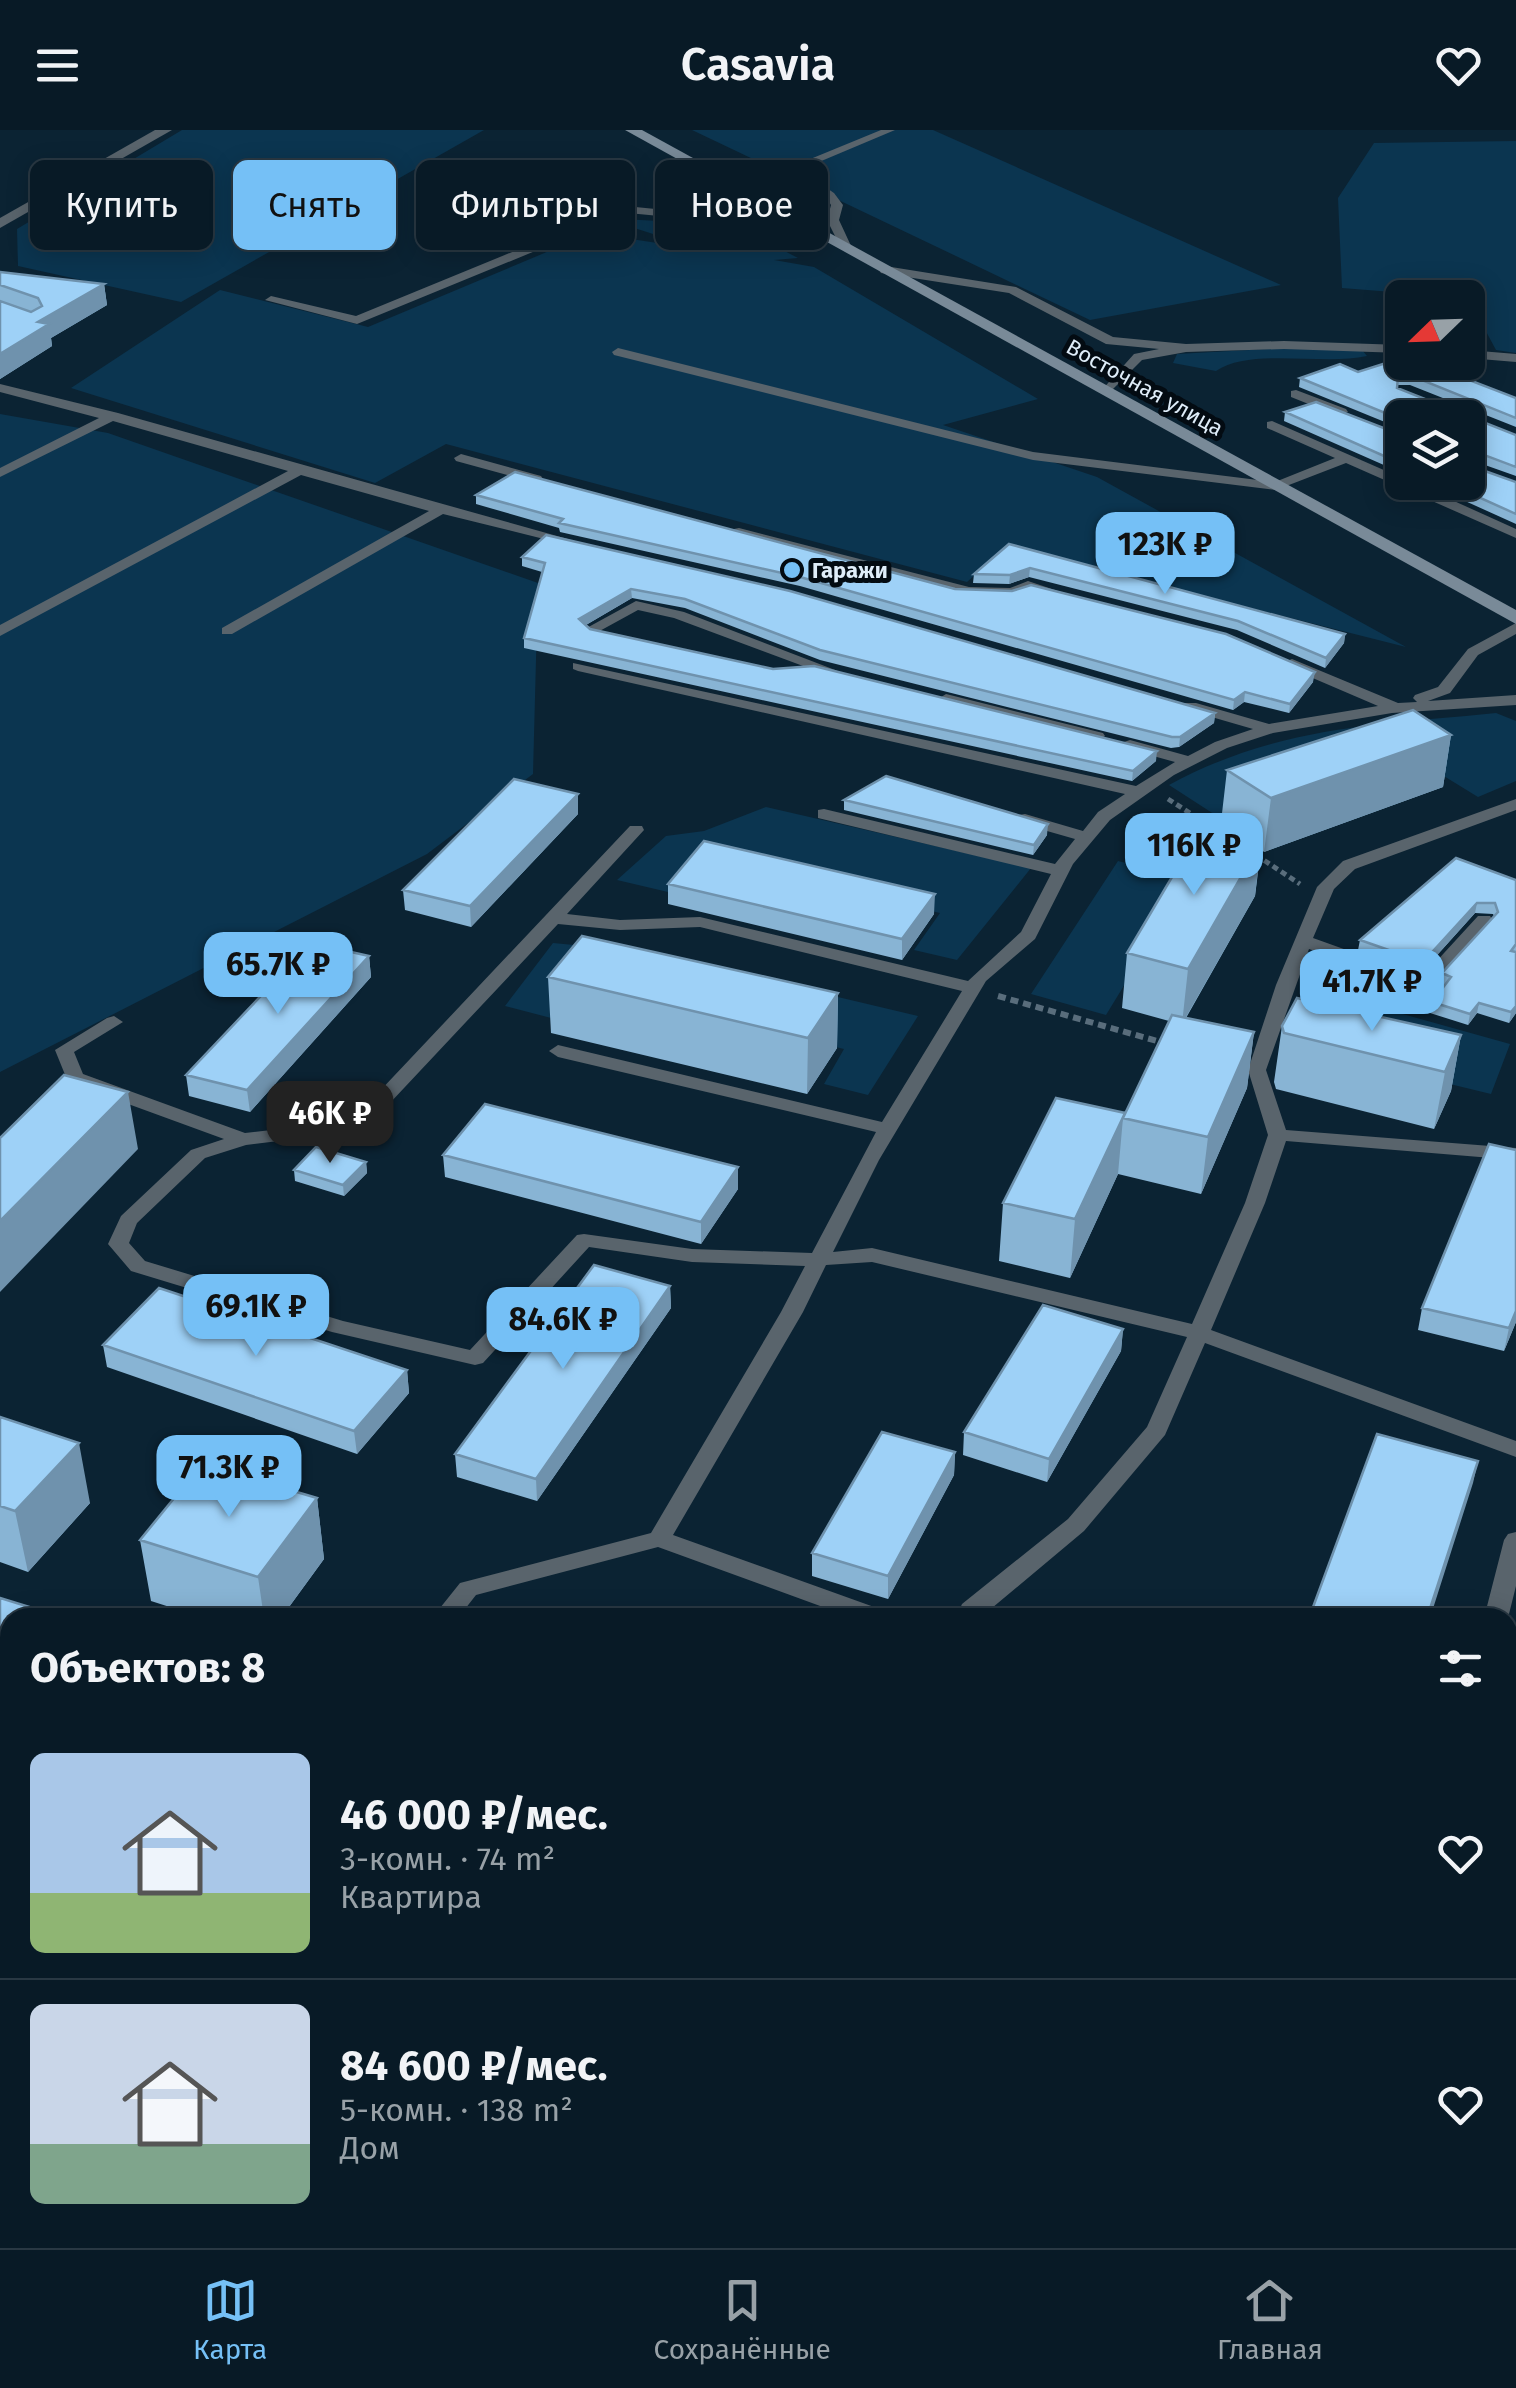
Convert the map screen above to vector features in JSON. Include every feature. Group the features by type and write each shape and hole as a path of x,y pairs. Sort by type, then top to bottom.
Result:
{"main road":[{"name":"Восточная улица","path":"632,130 686,160"},
{"name":"Восточная улица","path":"828,238 1516,618"}],"street":[{"path":"0,224 165,130"}],"lane":[{"path":"846,248 833,220 837,205 792,169 890,130"},
{"path":"270,300 357,320 527,250"},
{"path":"885,270 1012,290 1110,341 1186,348 1284,345 1385,348"},
{"path":"1106,392 1138,357 1186,348"},
{"path":"618,352 997,449 1276,486 1347,458"},
{"path":"1485,355 1516,358"},
{"path":"0,388 113,416 438,512 590,546"},
{"path":"1296,394 1349,416"},
{"path":"0,472 113,416"},
{"path":"1272,425 1516,534"},
{"path":"461,458 554,484"},
{"path":"0,631 298,471"},
{"path":"227,631 438,512"},
{"path":"720,528 969,592 1012,593 1028,586 1065,595"},
{"path":"622,638 590,630 636,605 679,615 814,668 851,677"},
{"path":"1284,660 1392,708 1444,690 1472,652 1516,628"},
{"path":"578,666 1144,789"},
{"path":"774,670 814,668"},
{"path":"921,694 1188,761"},
{"path":"659,1539 818,1261 888,1129 972,988 1029,935 1061,871 1104,816 1188,761 1222,744 1270,729 1392,708 1516,700"},
{"path":"1175,702 1270,729"},
{"path":"972,1608 1076,1524 1157,1430 1255,1203 1278,1135 1257,1070 1326,888 1349,865 1516,804"},
{"path":"824,814 1061,871"},
{"path":"1014,816 1086,837"},
{"path":"636,830 367,1116 336,1128 242,1139 198,1154 128,1220 118,1244 138,1266 340,1327 475,1358 584,1240 676,1256 818,1261 872,1255 1199,1333 1516,1450"},
{"path":"554,918 620,925 700,922 972,988"},
{"path":"1304,941 1425,984 1484,920"},
{"path":"114,1022 64,1050 75,1078 242,1139"},
{"path":"558,1051 888,1129"},
{"path":"1278,1135 1516,1154"},
{"path":"452,1608 468,1589 659,1539 852,1608"},
{"path":"1500,1608 1512,1575 1516,1540"}],"path":[{"path":"1144,789 1228,837"},
{"path":"1243,847 1322,898"},
{"path":"972,988 1181,1048"}],"shaded area":[{"path":"182,130 484,130 431,160 416,160 416,169 396,180 396,160 233,160 233,250 273,250 181,302 18,266 17,229 30,221 30,250 213,250 213,160 132,160"},
{"path":"692,130 933,130 1281,285 1090,320 828,195 828,160 755,160"},
{"path":"1516,141 1516,353 1496,350 1485,330 1485,280 1385,280 1385,291 1342,288 1338,198 1374,143"},
{"path":"635,220 655,221 655,235 635,228"},
{"path":"635,240 655,243 655,250 783,250 798,258 774,260 814,267 1038,399 943,425 1097,477 1406,647 1006,546 967,582 446,444 375,483 71,388 220,290 368,327 551,250 635,250"},
{"path":"1284,348 1362,350 1367,356 1268,358 1231,364 1216,371 1173,363 1177,354"},
{"path":"0,414 108,433 538,583 533,774 427,854 0,1072"},
{"path":"1496,713 1516,721 1516,781 1478,797 1408,754 1220,818 1169,785 1209,765 1289,739 1369,725"},
{"path":"766,807 1031,868 957,960 914,950 940,913 703,857 668,892 617,880 666,836 704,831"},
{"path":"1118,861 1189,879 1106,1015 1031,994"},
{"path":"584,937 918,1016 868,1095 824,1084 844,1049 581,987 555,1019 505,1006 553,943 574,945"},
{"path":"1306,987 1510,1044 1491,1094 1289,1045"}],"building":[{"path":"0,272 104,284 38,322 49,324 0,354 0,301 31,312 42,306 38,298 0,285"},
{"path":"1385,363 1385,380 1398,380 1397,388 1427,400 1385,400 1385,413 1300,378 1340,364 1358,372"},
{"path":"1422,380 1469,380 1516,398 1516,418 1485,405 1485,400 1471,400"},
{"path":"1316,402 1385,428 1385,456 1285,412"},
{"path":"1485,423 1516,435 1516,467 1485,455"},
{"path":"1485,471 1516,482 1516,514 1485,500"},
{"name":"Гаражи","path":"515,472 955,589 1012,591 1031,585 1226,634 1315,672 1290,704 1245,692 1234,700 800,577 559,523 563,519 476,495"},
{"path":"546,535 790,591 1215,713 1180,737 1172,737 820,650 685,599 631,589 579,619 590,629 773,669 814,666 1157,751 1133,771 524,638 545,563 522,557"},
{"path":"1009,544 1345,634 1326,658 1238,621 1030,568 1010,575 974,574"},
{"path":"1413,710 1451,735 1271,798 1227,770"},
{"path":"886,776 1048,824 1034,845 844,800"},
{"path":"514,779 578,794 470,906 403,890"},
{"path":"1201,828 1261,842 1188,969 1127,953"},
{"path":"704,841 935,894 902,939 668,884"},
{"path":"1456,858 1516,880 1516,944 1511,951 1516,952 1516,1006 1511,1012 1479,1003 1470,1014 1432,1002 1451,977 1442,973 1498,912 1495,903 1477,903 1423,962 1360,940"},
{"path":"582,936 838,993 808,1038 548,977"},
{"path":"311,943 369,956 247,1090 186,1075"},
{"path":"1297,998 1461,1035 1445,1072 1284,1033 1282,1026"},
{"path":"1172,1015 1254,1032 1208,1137 1123,1118"},
{"path":"64,1075 128,1092 0,1221 0,1138"},
{"path":"1056,1098 1125,1113 1075,1219 1003,1203"},
{"path":"485,1104 738,1167 701,1222 443,1155"},
{"path":"1489,1144 1516,1150 1516,1311 1509,1328 1422,1308"},
{"path":"316,1147 366,1162 343,1185 294,1170"},
{"path":"594,1265 670,1286 536,1479 455,1454"},
{"path":"159,1288 407,1370 354,1431 103,1345"},
{"path":"1043,1305 1123,1329 1049,1459 964,1432"},
{"path":"0,1417 79,1443 15,1511 0,1506"},
{"path":"882,1432 955,1452 888,1576 812,1553"},
{"path":"1377,1434 1478,1461 1430,1608 1313,1608"},
{"path":"202,1464 317,1498 258,1577 140,1540"},
{"path":"0,1598 32,1608 0,1608"}],"place":[{"name":"Гаражи","path":"792,570"}]}
